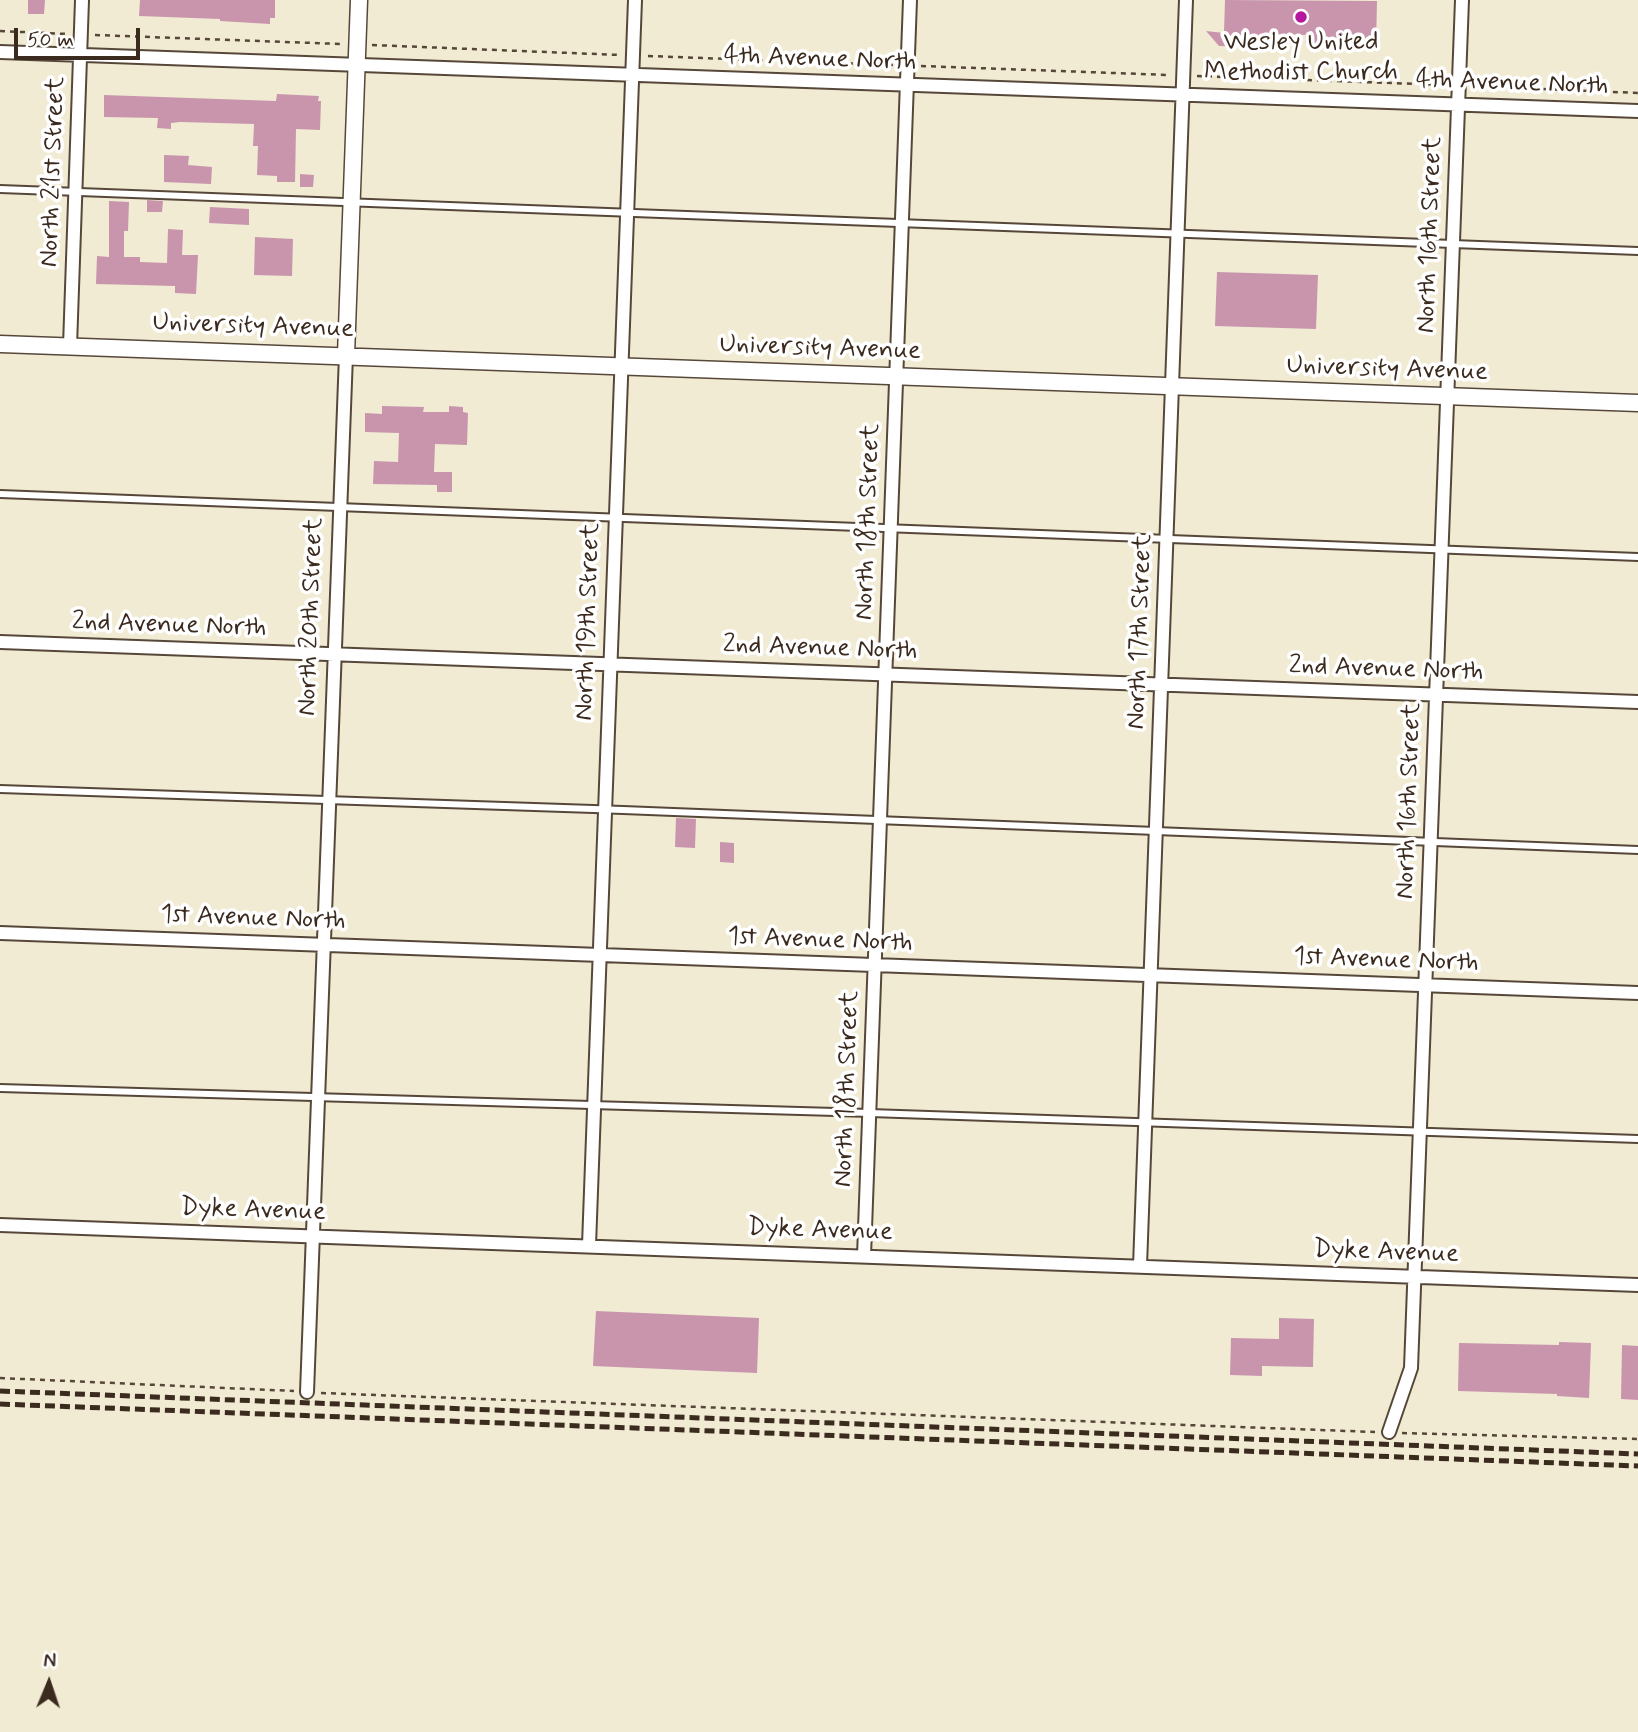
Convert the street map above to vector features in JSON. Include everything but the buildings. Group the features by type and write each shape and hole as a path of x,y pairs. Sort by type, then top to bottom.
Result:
{"street":[{"name":"North 21st Street","path":"70,346 82,0"},
{"name":"North 20th Street","path":"307,1392 359,0"},
{"name":"North 19th Street","path":"589,1245 635,0"},
{"name":"North 18th Street","path":"864,1256 910,0"},
{"name":"North 17th Street","path":"1140,1266 1185,0"},
{"name":"North 16th Street","path":"1389,1432 1412,1368 1462,0"},
{"name":"4th Avenue North","path":"0,52 1638,111"},
{"name":"University Avenue","path":"0,344 1638,403"},
{"name":"2nd Avenue North","path":"0,642 1638,702"},
{"name":"1st Avenue North","path":"0,933 1638,993"},
{"name":"Dyke Avenue","path":"0,1225 1638,1285"}],"lane":[{"path":"0,189 1638,251"},
{"path":"0,494 1638,557"},
{"path":"0,789 606,809 1638,850"},
{"path":"0,1088 1638,1139"}],"path":[{"path":"0,32 1638,93"},
{"path":"0,1378 307,1392 1638,1439"}],"railway":[{"path":"0,1391 1638,1454"},
{"path":"0,1404 1638,1466"}],"place":[{"name":"Wesley United Methodist Church","path":"1301,17"}]}
